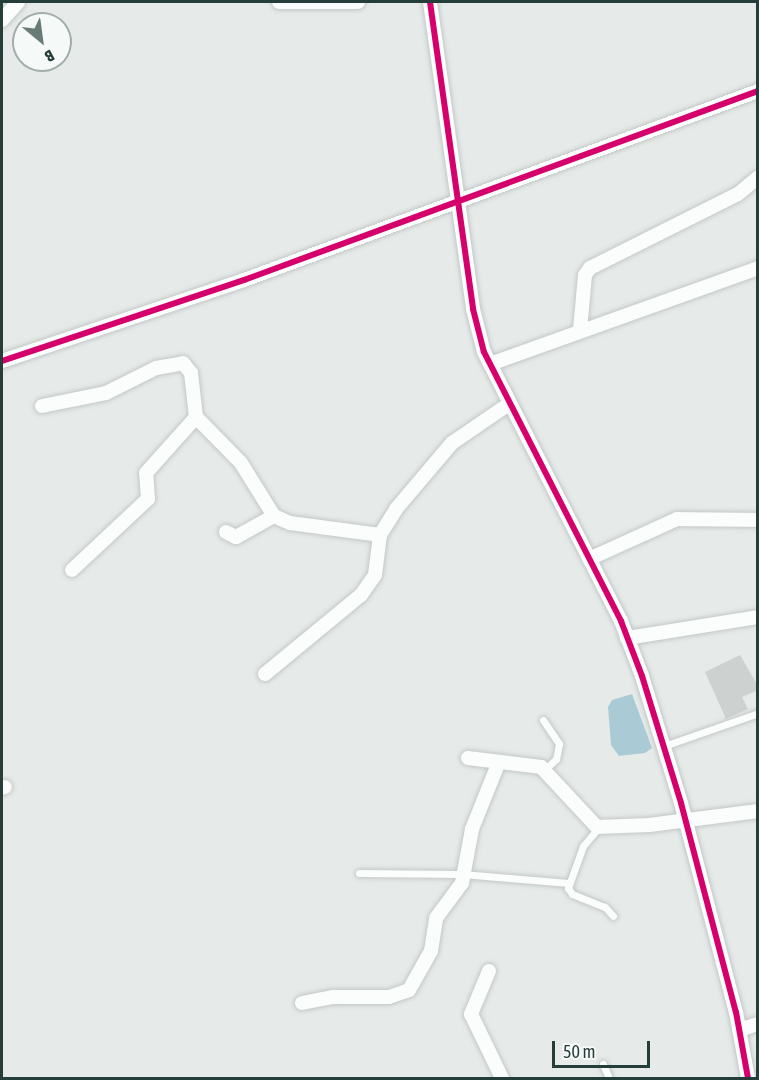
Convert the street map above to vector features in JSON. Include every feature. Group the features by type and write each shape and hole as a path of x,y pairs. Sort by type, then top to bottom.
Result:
{"street":[{"path":"2,20 18,2"},
{"path":"279,2 358,2"},
{"path":"429,2 473,309 490,364 627,638 686,821 739,1030 748,1078"},
{"path":"2,361 244,280 758,91"},
{"path":"580,330 585,275 590,267 738,194 758,177"},
{"path":"490,364 758,268"},
{"path":"42,406 106,393 156,368 183,363 191,374 196,417 241,463 274,516 290,523 381,535"},
{"path":"266,674 361,595 375,575 381,535 396,509 452,443 509,404"},
{"path":"72,570 148,499 146,473 196,417"},
{"path":"226,532 236,537 274,516"},
{"path":"589,559 677,519 758,520"},
{"path":"627,638 758,617"},
{"path":"468,758 544,770 599,827 686,821 758,811"},
{"path":"302,1003 334,997 389,997 409,990 431,951 436,918 453,898 462,874 472,829 500,762"},
{"path":"489,971 471,1014 502,1078"},
{"path":"739,1030 758,1024"}],"lane":[{"path":"663,746 758,713"},
{"path":"543,720 559,744 556,759 544,770"},
{"path":"599,827 583,846 569,883 572,894 605,907 614,916"},
{"path":"359,873 462,874 569,883"},
{"path":"603,1064 609,1078"}],"water":[{"path":"632,694 652,748 645,753 619,756 611,745 608,707 612,700"}],"building":[{"path":"740,655 758,686 756,691 742,697 748,709 726,719 705,672"}],"cycle path":[{"path":"430,2 473,309 484,352 621,621 642,676 681,803 736,1012 748,1078"},
{"path":"2,361 244,280 758,91"}]}
